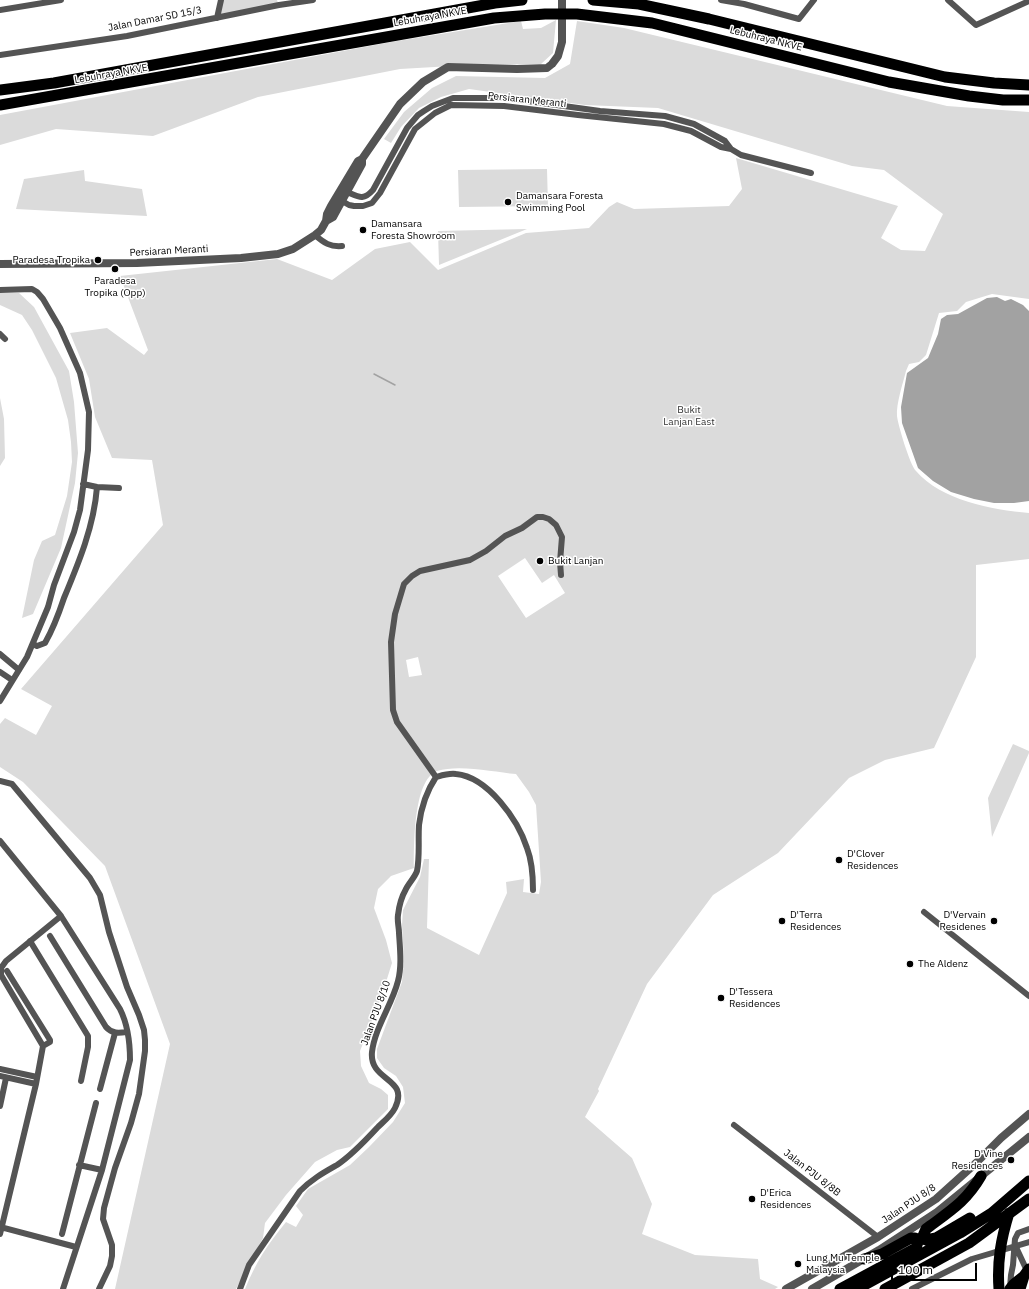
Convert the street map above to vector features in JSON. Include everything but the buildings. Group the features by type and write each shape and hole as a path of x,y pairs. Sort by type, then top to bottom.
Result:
{"highway":[{"name":"Lebuhraya NKVE","path":"0,90 83,78 495,3 522,0"},
{"name":"Lebuhraya NKVE","path":"593,0 639,4 945,77 994,83 1029,85"},
{"name":"Lebuhraya NKVE","path":"0,105 494,18 545,14 577,14 652,23 889,82 943,92 1003,100 1029,100"},
{"path":"999,1289 998,1259 1004,1226 1010,1207 1029,1174"},
{"path":"982,1176 974,1189 962,1202 926,1229 923,1236 926,1240 936,1238 1027,1183"},
{"path":"857,1289 960,1233 992,1213 1027,1183"},
{"path":"885,1289 969,1243 1029,1199"},
{"path":"840,1289 916,1248 918,1242 915,1238 911,1238 882,1254 864,1259"},
{"path":"869,1274 928,1250"},
{"path":"1010,1289 1027,1273"},
{"path":"1020,1289 1027,1273"}],"street":[{"path":"0,10 61,0"},
{"path":"217,18 221,0"},
{"name":"Jalan Damar SD 15/3","path":"0,55 126,36 217,18 279,3 313,0"},
{"name":"Persiaran Meranti","path":"0,264 137,263 241,258 278,254 293,249 315,236 321,230 331,206 358,161 362,159 400,104 423,82 448,68 517,70 547,68 556,60 560,52 562,42 562,0"},
{"path":"721,0 746,2 798,19 814,0"},
{"path":"948,0 976,25 1029,1"},
{"name":"Persiaran Meranti","path":"344,196 364,197 368,195 373,190 407,128 418,116 424,111 446,100 460,97 506,98 600,111 649,114 680,119 694,124 725,141 731,149"},
{"name":"Persiaran Meranti","path":"344,196 348,205 363,206 372,203 380,193 415,129 423,121 451,105 504,106 664,124 691,131 721,147 731,149 741,155 811,173"},
{"path":"562,113 564,105"},
{"name":"Persiaran Meranti","path":"326,221 333,217 362,164 362,159"},
{"path":"331,206 335,205 344,196 347,179"},
{"path":"315,236 326,244 335,247 342,246"},
{"path":"0,290 32,289 37,292 60,328 73,357 82,382 89,412 88,450 80,510 74,532 33,644 0,701"},
{"path":"0,334 4,339"},
{"path":"83,484 97,487 119,488"},
{"path":"33,644 37,646 45,643 81,557 96,503 97,487"},
{"path":"533,890 532,874 527,847 516,822 498,798 472,778 448,774 436,777 397,722 393,710 390,642 395,614 404,584 412,576 420,571 470,560 486,551 505,536 522,528 537,518 543,517 556,525 562,537 560,562 561,576"},
{"path":"0,654 19,670"},
{"path":"0,672 12,680"},
{"name":"Jalan PJU 8/10","path":"240,1289 249,1265 300,1191 309,1182 351,1153 389,1117 397,1103 398,1092 396,1087 375,1068 372,1059 372,1052 398,981 401,961 398,915 401,901 416,873 424,798 436,777"},
{"path":"0,781 12,784 90,878 100,895 121,972 144,1030 145,1051 139,1094 131,1123 115,1168 104,1208 103,1219 112,1245 112,1256 110,1266 100,1289"},
{"path":"0,841 61,916 120,1009 124,1017 130,1046 130,1060 102,1170 63,1289"},
{"path":"924,912 1029,996"},
{"path":"61,916 30,940 3,964 1,971 1,975 43,1046 37,1080 1,1229 76,1247"},
{"path":"50,936 109,1031 115,1033 127,1032"},
{"path":"30,940 88,1036 88,1047 81,1081"},
{"path":"7,971 50,1040 50,1042 43,1046"},
{"path":"100,1089 115,1033"},
{"path":"0,1069 37,1080"},
{"path":"0,1106 3,1077 37,1080"},
{"path":"62,1234 96,1103"},
{"name":"Jalan PJU 8/8","path":"786,1289 878,1237 936,1199 1001,1138 1027,1119"},
{"name":"Jalan PJU 8/8B","path":"734,1125 878,1237"},
{"path":"812,1289 864,1259 937,1212 1029,1137"},
{"path":"1017,1146 1029,1144"},
{"path":"79,1165 102,1170"},
{"path":"1010,1289 1015,1241 1018,1233 1029,1229"},
{"path":"1000,1238 1008,1236 1015,1241 1027,1273"},
{"path":"912,1289 972,1259 1029,1242"},
{"path":"1003,1249 1011,1254 1010,1263"}],"green space":[{"path":"223,0 277,0 278,3 219,16"},
{"path":"556,20 553,53 541,64 469,65 400,69 258,97 153,136 56,129 0,145 0,115 391,42 521,21 523,29 541,28"},
{"name":"Bukit Lanjan East","path":"577,21 624,28 947,106 1029,112 1029,299 992,294 966,302 957,311 939,313 926,355 919,362 909,364 906,371 900,394 897,416 911,461 916,471 927,481 939,489 968,502 1015,512 1029,513 1029,559 976,565 976,657 934,748 885,760 849,778 778,853 713,895 647,984 598,1089 599,1091 585,1117 632,1158 652,1204 642,1234 695,1255 758,1259 760,1279 778,1287 775,1289 245,1289 262,1254 286,1222 296,1227 303,1215 296,1206 308,1189 350,1165 393,1122 405,1103 403,1087 396,1076 384,1068 377,1058 377,1049 402,982 404,960 402,925 403,910 420,877 424,859 429,859 427,928 479,955 507,893 506,882 524,879 523,892 539,894 541,882 536,805 529,792 516,774 456,768 437,771 429,777 423,787 416,815 414,868 391,876 378,889 374,908 386,940 392,963 381,998 360,1051 361,1066 369,1083 381,1089 388,1095 388,1109 350,1147 337,1150 315,1162 286,1195 265,1223 263,1238 236,1289 115,1289 170,1044 105,866 23,782 0,767 0,724 5,718 36,735 52,706 21,689 163,525 152,460 112,458 95,417 89,379 70,333 107,328 144,355 148,350 120,276 277,259 332,280 375,249 410,242 438,270 526,233 589,228 609,207 617,202 634,209 729,206 742,189 736,158 898,206 881,238 901,250 925,251 943,214 884,170 852,166 658,108 585,105 469,89 441,97 419,108 401,127 391,143 384,139 404,112 432,88 456,76 545,78 570,64","holes":["525,558 542,583 554,575 565,593 526,618 498,576","418,657 422,675 409,677 406,660"]},
{"path":"547,169 548,206 459,207 458,170"},
{"path":"84,170 85,181 142,189 147,216 16,209 24,179"},
{"path":"527,229 439,265 438,231"},
{"path":"0,293 19,293 34,307 69,371 74,402 78,453 75,483 61,548 33,614 22,618 34,560 42,541 55,535 67,496 72,462 71,442 68,420 56,378 32,330 22,315 0,305"},
{"path":"0,398 4,419 5,458 0,466"},
{"path":"1013,744 1029,751 1029,753 992,837 988,798"}],"shaded area":[{"path":"997,297 1005,301 1011,299 1023,305 1029,311 1029,501 1014,503 994,503 974,499 951,492 933,481 918,468 902,423 901,407 907,373 928,358 938,334 941,319 947,315 958,314 987,298"}],"waterway":[{"path":"374,374 395,385"}],"place":[{"name":"Damansara Foresta Swimming Pool","path":"508,202"},
{"name":"Damansara Foresta Showroom","path":"363,230"},
{"name":"Paradesa Tropika","path":"98,260"},
{"name":"Paradesa Tropika (Opp)","path":"115,269"},
{"name":"Bukit Lanjan","path":"540,561"},
{"name":"D'Clover Residences","path":"839,860"},
{"name":"D'Terra Residences","path":"782,921"},
{"name":"D'Vervain Residenes","path":"994,921"},
{"name":"The Aldenz","path":"910,964"},
{"name":"D'Tessera Residences","path":"721,998"},
{"name":"D'Vine Residences","path":"1011,1160"},
{"name":"D'Erica Residences","path":"752,1199"},
{"name":"Lung Mu Temple Malaysia","path":"798,1264"}]}
